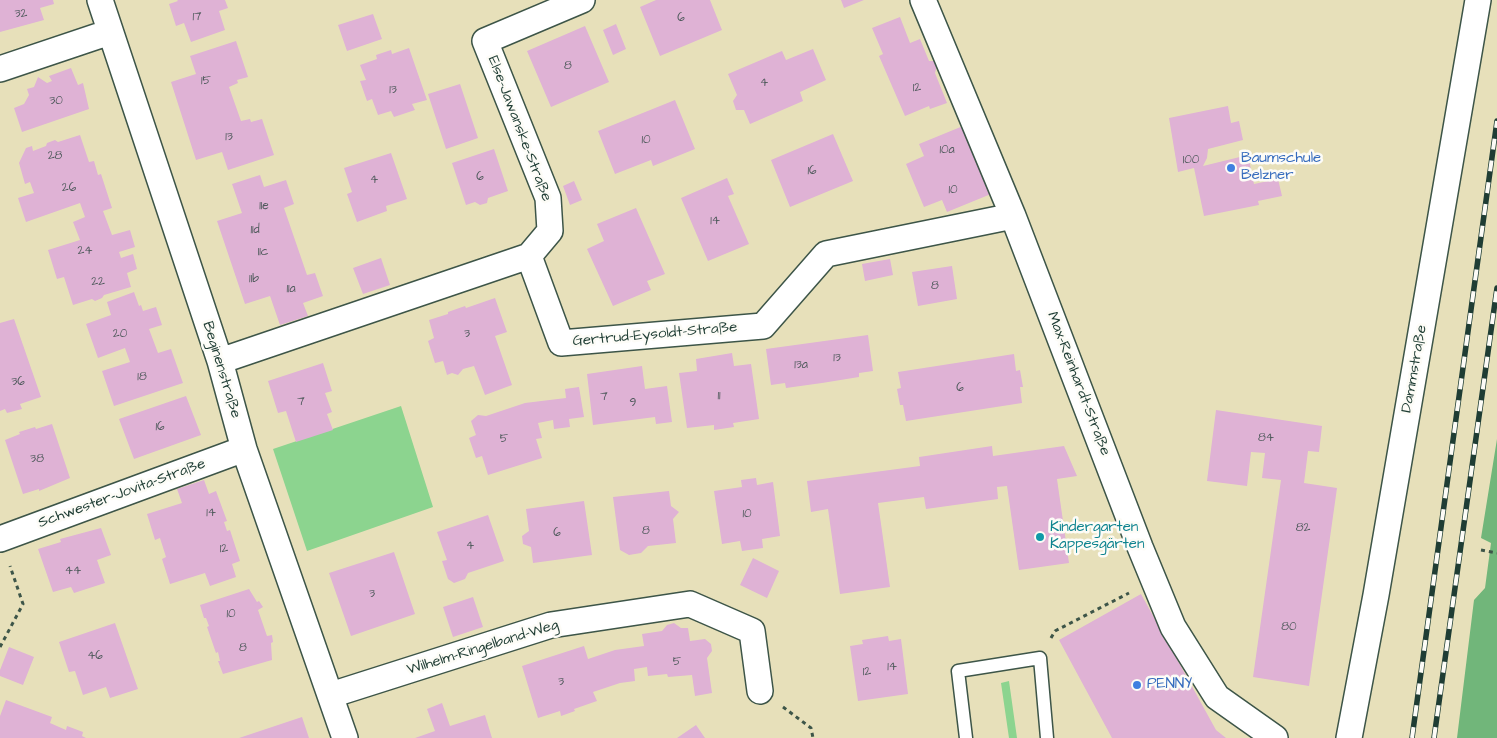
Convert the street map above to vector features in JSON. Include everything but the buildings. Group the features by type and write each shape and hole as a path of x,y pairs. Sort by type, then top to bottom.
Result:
{"street":[{"name":"Beginenstraße","path":"100,0 220,361 244,449 345,738"},
{"name":"Else-Jawanske-Straße","path":"529,256 550,231 548,198 485,41 582,0"},
{"name":"Max-Reinhardt-Straße","path":"922,0 1014,216 1140,547 1173,627 1217,697 1275,738"},
{"name":"Dammstraße","path":"1349,738 1376,595 1478,0"},
{"path":"0,69 110,32"},
{"name":"Gertrud-Eysoldt-Straße","path":"529,256 561,344 764,326 826,254 1014,216"},
{"path":"220,361 529,256"},
{"name":"Schwester-Jovita-Straße","path":"0,539 244,449"},
{"name":"Wilhelm-Ringelband-Weg","path":"331,695 551,625 690,604 752,631 760,691"}],"lane":[{"path":"966,738 958,671 1040,658 1047,738"}],"path":[{"path":"0,539 23,604 0,646"},
{"path":"1480,550 1497,553"},
{"path":"1040,658 1055,630 1133,591"},
{"path":"760,691 811,728 813,738"}],"green space":[{"path":"401,406 433,507 307,551 273,449"},
{"path":"1497,439 1497,738 1457,738 1474,600 1485,588 1491,543 1481,538"},
{"path":"1009,681 1017,738 1009,738 1001,683"}],"railway":[{"path":"1412,738 1497,121"},
{"path":"1434,738 1497,288"}],"place":[{"name":"Baumschule Belzner","path":"1231,168"},
{"name":"Kindergarten Kappesgärten","path":"1040,537"},
{"name":"PENNY","path":"1137,685"}]}
